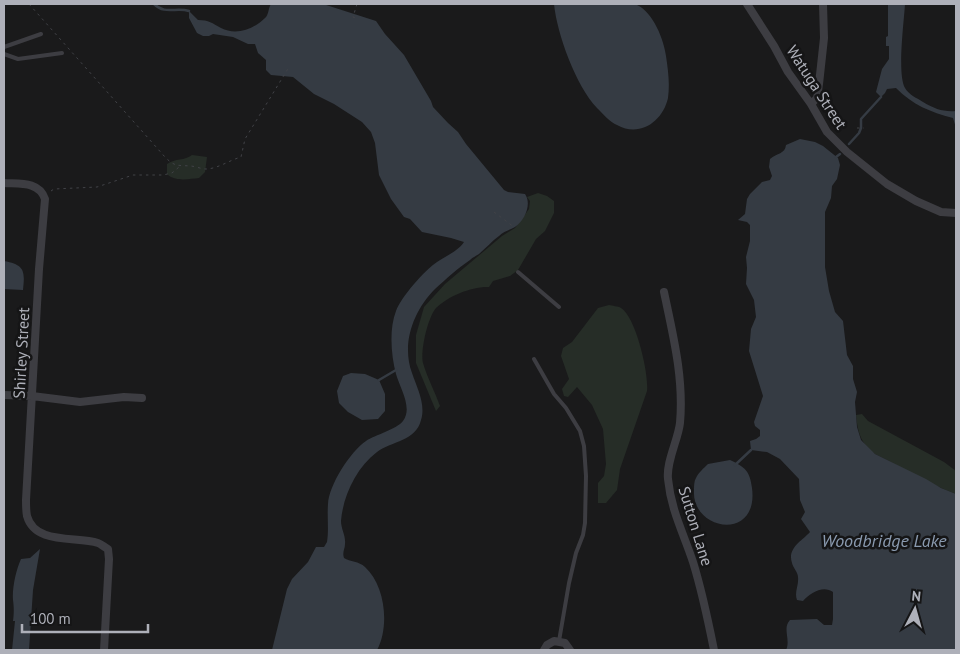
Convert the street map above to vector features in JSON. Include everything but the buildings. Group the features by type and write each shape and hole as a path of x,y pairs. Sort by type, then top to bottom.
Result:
{"street":[{"name":"Watuga Street","path":"747,4 827,132 847,152 888,184 916,201 941,212 956,213"},
{"path":"811,104 816,98 819,84 824,38 823,4"},
{"path":"4,183 32,185 43,193"},
{"name":"Shirley Street","path":"43,193 26,500 27,517 36,529 43,534 99,543 108,549 110,559 104,650"},
{"name":"Sutton Lane","path":"664,292 681,385 680,425 668,475 670,494 676,519 692,560 704,599 714,650"},
{"path":"4,395 32,396 80,402 124,397 142,398"},
{"path":"544,650 551,642 559,641 565,643 570,650"}],"lane":[{"path":"4,47 41,34"},
{"path":"4,54 18,59 62,54"},
{"path":"518,272 559,307"},
{"path":"534,359 554,394 566,408 580,431 584,446 586,476 585,523 569,584 559,641"}],"path":[{"path":"29,4 165,157 173,164 180,166 205,169 221,165 240,156 244,139 289,68"},
{"path":"357,4 353,17 358,19"},
{"path":"857,128 864,128"},
{"path":"43,193 54,189 97,187 133,175 163,175 172,173 180,166"},
{"path":"494,212 514,227"}],"shaded area":[{"path":"192,155 207,157 205,172 199,178 178,179 167,174 167,164"},
{"path":"538,193 554,201 554,213 545,231 536,239 518,270 510,276 493,281 489,287 468,290 454,296 441,304 433,312 425,334 422,358 440,406 436,411 416,363 416,335 424,307 445,284 502,236 515,228 529,209 530,201 527,197"},
{"path":"609,305 621,308 627,313 632,322 644,360 647,391 620,469 617,490 606,503 598,503 598,483 604,476 606,464 603,429 592,405 577,387 568,397 564,396 562,389 569,379 561,356 563,348 572,342 598,308"},
{"path":"862,414 868,421 944,462 956,471 956,494 925,480 870,450 863,441 858,427 856,415"}],"water":[{"path":"271,4 323,4 376,21 404,55 433,107 458,132 504,190 525,194 528,202 526,212 519,224 501,234 479,254 452,274 435,289 421,307 412,328 408,350 409,362 422,402 421,420 418,427 409,436 377,452 357,474 348,492 341,521 345,541 343,554 344,558 365,567 372,575 381,595 384,618 381,640 377,650 272,650 287,589 292,579 308,562 316,547 324,547 327,542 329,496 341,470 353,453 366,441 396,427 406,416 405,398 396,374 392,350 392,326 396,311 408,291 426,271 455,251 464,242 422,232 410,219 404,217 391,199 379,175 375,143 371,132 362,122 314,94 293,77 271,75 266,70 266,60 258,53 255,44 248,44 233,37 213,34 203,36 197,33 189,18 189,11 198,20 208,21 227,30 239,31 261,22 266,17"},
{"path":"554,4 632,4 637,5 648,14 657,27 663,42 669,87 665,106 656,120 642,128 626,129 612,122 597,108 582,87 569,59 559,30"},
{"path":"888,4 905,4 901,72 905,88 913,96 931,106 943,110 956,111 956,128 953,118 922,107 896,88 887,89 881,97 876,92 882,69 889,59 889,46 886,46 886,37 888,36"},
{"name":"Woodbridge Lake","path":"800,139 823,146 838,158 840,165 825,212 825,267 835,312 843,321 847,355 853,366 853,379 857,392 855,402 857,427 861,440 875,454 956,494 956,650 786,650 788,642 787,627 790,620 817,619 824,625 832,625 833,592 825,589 809,595 803,601 797,600 798,577 791,558 793,549 810,532 801,519 805,512 800,500 799,479 780,459 767,452 751,450 750,441 760,436 760,430 755,426 754,422 763,396 749,351 751,329 756,317 754,300 746,284 746,257 750,241 750,225 747,222 738,220 745,214 747,199 750,194 762,182 770,180 772,176 769,167 770,159 782,152 786,145"},
{"path":"4,261 20,267 22,270 24,278 23,290 4,289"},
{"path":"351,373 365,374 379,380 385,394 385,411 378,419 362,420 348,412 339,403 337,391 343,376"},
{"path":"730,460 743,467 750,477 752,488 751,505 745,517 736,523 724,525 713,522 703,515 696,504 694,485 697,476 708,464"},
{"path":"40,549 33,590 29,650 12,650 15,621 13,621 13,595 16,574 21,559 30,558"}],"waterway":[{"path":"154,4 166,10 189,11"},
{"path":"849,144 859,133 861,119 881,97"},
{"path":"836,157 840,154"},
{"path":"379,380 396,370"},
{"path":"735,465 751,450"}]}
